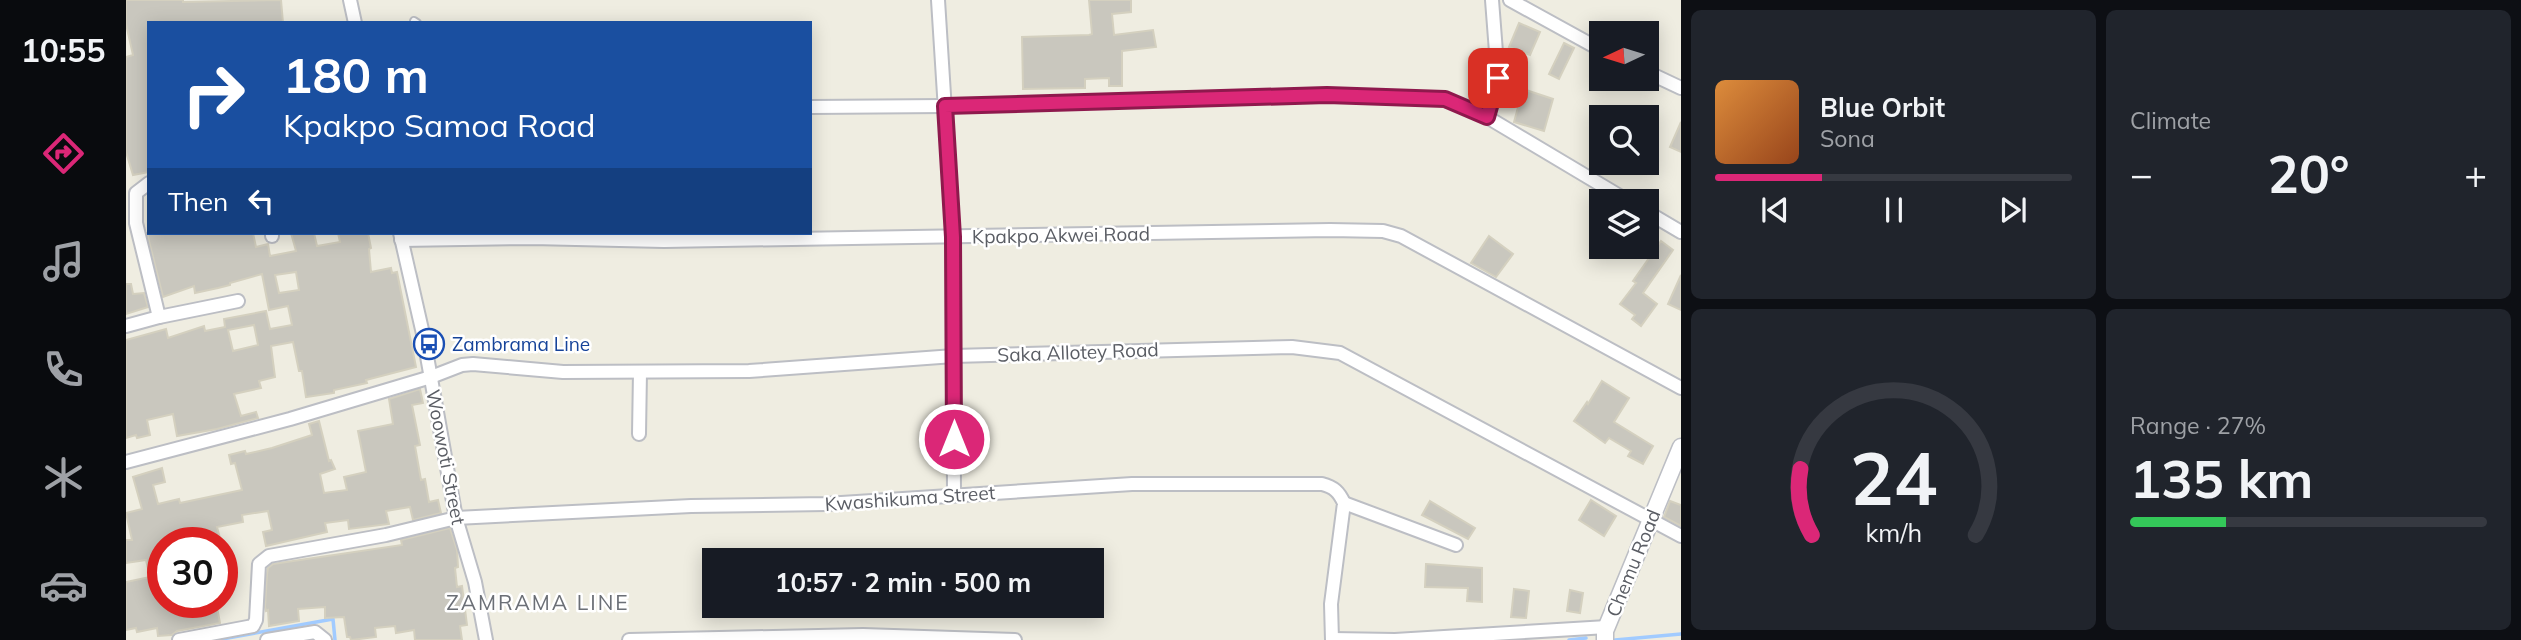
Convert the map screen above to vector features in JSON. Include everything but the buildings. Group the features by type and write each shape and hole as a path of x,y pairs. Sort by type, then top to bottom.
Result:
{"street":[{"path":"349,0 354,21"},
{"path":"938,0 953,237 954,495"},
{"path":"1487,117 1498,78 1492,0"},
{"path":"1510,0 1589,43"},
{"path":"1659,78 1681,88"},
{"path":"812,107 945,106 1327,95 1445,99 1487,117 1608,189"},
{"path":"147,185 136,193 136,223 159,317"},
{"path":"1659,219 1681,232"},
{"name":"Kpakpo Akwei Road","path":"401,237 953,237 1329,230 1393,233 1681,388"},
{"name":"Woowoti Street","path":"401,237 431,377 456,519 475,582 486,640"},
{"path":"126,326 238,302"},
{"name":"Saka Allotey Road","path":"126,462 290,419 473,364 563,372 749,371 954,356 1292,347 1339,353 1681,536"},
{"path":"639,433 640,372"},
{"name":"Chemu Road","path":"1606,633 1681,447"},
{"name":"Kwashikuma Street","path":"179,640 253,625 256,621 259,564 269,556 386,535 456,519 691,506 826,504 1132,484 1322,484 1332,486 1339,493 1343,508 1456,545"},
{"path":"1343,508 1331,604 1332,640 1606,633"},
{"path":"267,640 315,632 325,640"},
{"path":"629,640 863,635 1015,640"}],"waterway":[{"path":"217,640 333,619 335,640"},
{"path":"1615,640 1681,634"},
{"path":"1569,640 1586,638"}],"place":[{"name":"Zambrama Line","path":"429,344"}],"district":[{"name":"ZAMRAMA LINE","path":"538,603"}],"route":[{"path":"954,439 953,237 945,106 1327,95 1445,99 1487,117 1498,78"}]}
